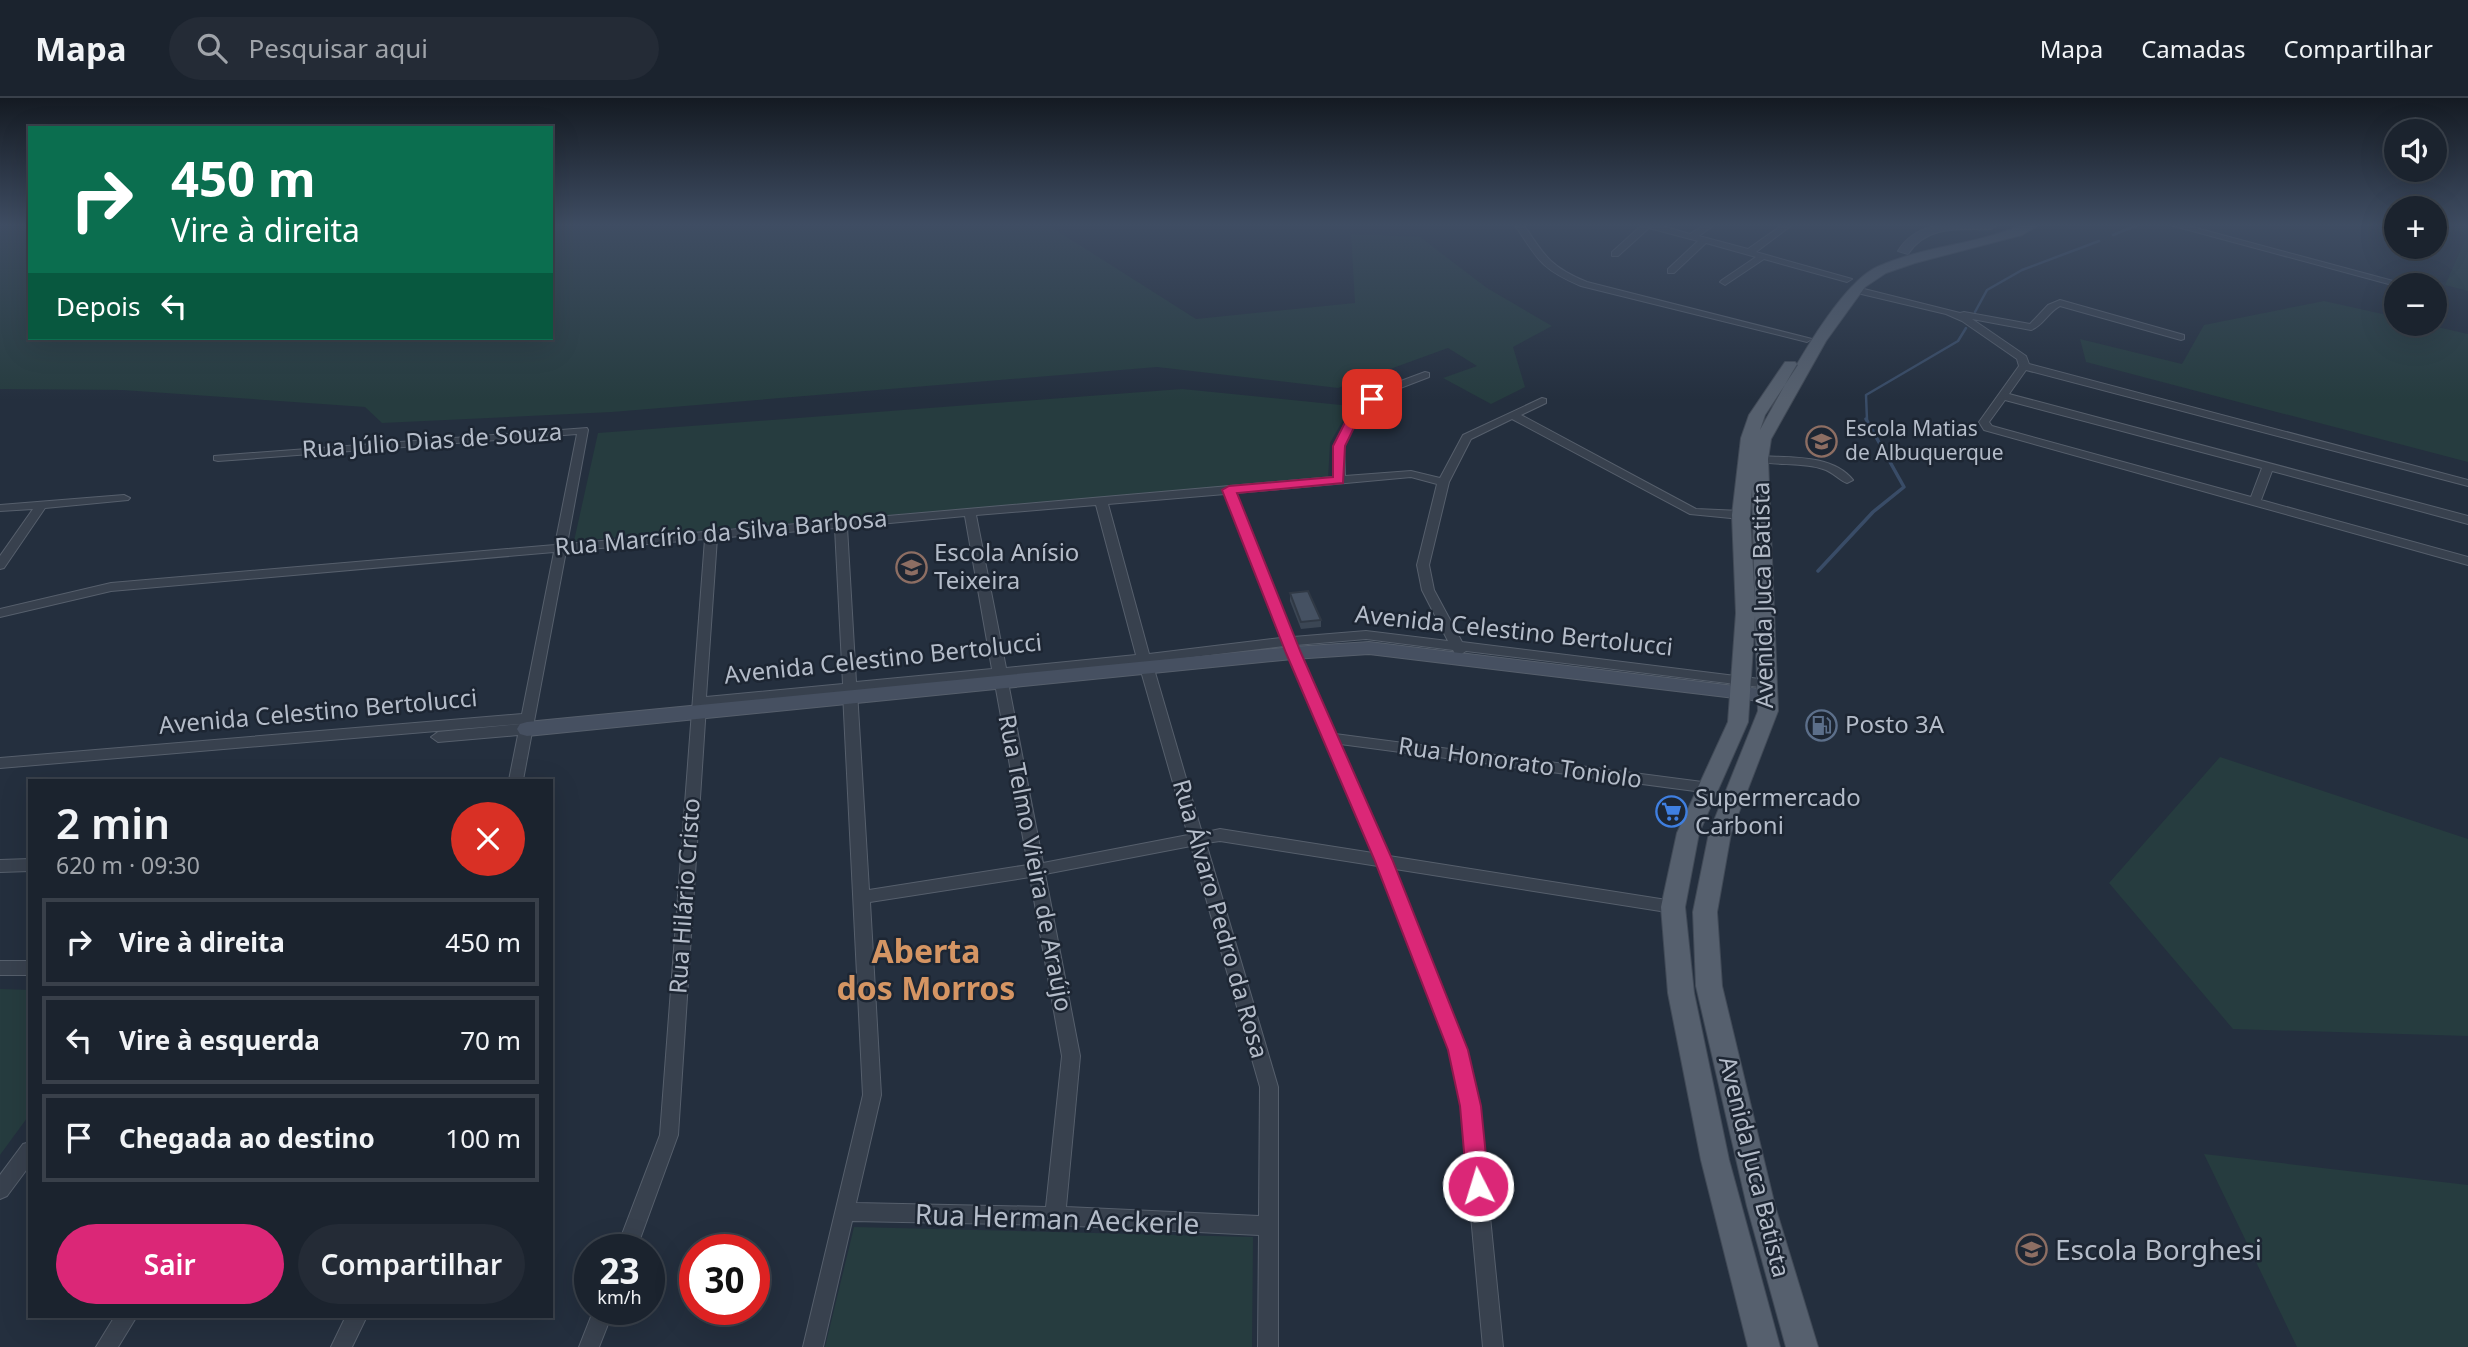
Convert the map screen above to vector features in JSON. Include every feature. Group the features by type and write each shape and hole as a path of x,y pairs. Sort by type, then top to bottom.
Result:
{"main road":[{"name":"Avenida Juca Batista","path":"1764,1347 1714,1160 1681,993 1673,907 1688,833 1738,722 1746,613 1741,515 1749,438 1757,415 1807,339 1854,283"},
{"name":"Avenida Juca Batista","path":"1802,1347 1761,1206 1709,986 1706,912 1720,833 1768,711 1760,459 1763,439 1851,285"}],"street":[{"path":"1582,283 1807,339"},
{"path":"1846,283 1949,312 2031,327 2037,324 2052,304 2060,303 2181,337"},
{"path":"1949,312 1996,339 2022,358 2024,366 1984,422 1988,428 2468,561"},
{"path":"2024,366 2468,483"},
{"path":"1339,480 1339,446 1358,407 1386,390 1425,375"},
{"path":"2003,396 2468,520"},
{"path":"1461,652 1428,590 1423,565 1443,482 1467,437 1542,401"},
{"path":"1512,415 1694,512 1741,515"},
{"name":"Rua Júlio Dias de Souza","path":"218,458 583,430 516,779"},
{"path":"1760,459 1819,464 1839,470 1847,480"},
{"path":"2255,502 2268,466"},
{"name":"Rua Marcírio da Silva Barbosa","path":"0,613 111,587 1411,474 1443,482"},
{"path":"1229,490 1292,647 1383,859 1458,1050 1471,1106 1493,1347"},
{"path":"0,508 124,498"},
{"name":"Rua Álvaro Pedro da Rosa","path":"1101,501 1269,1087 1268,1347"},
{"path":"0,565 41,505"},
{"name":"Rua Telmo Vieira de Araújo","path":"970,512 1071,1056 1055,1216"},
{"path":"813,1347 872,1095 841,523"},
{"name":"Rua Hilário Cristo","path":"632,1234 669,1135 711,534"},
{"name":"Avenida Celestino Bertolucci","path":"0,763 528,724 1146,664 1292,647 1461,652 1768,690"},
{"name":"Avenida Celestino Bertolucci","path":"438,737 528,724"},
{"name":"Rua Honorato Toniolo","path":"1330,738 1710,788"},
{"path":"861,897 1036,870 1220,835 1673,907"},
{"path":"0,866 28,865"},
{"path":"0,968 28,968"},
{"path":"0,1190 28,1153"},
{"name":"Rua Herman Aeckerle","path":"845,1212 1055,1216 1269,1226"},
{"path":"106,1347 126,1318"},
{"path":"341,1347 355,1318"},
{"path":"589,1347 598,1325"}],"green space":[{"path":"0,283 28,283 28,340 553,340 553,283 1140,283 1196,319 1355,303 1354,283 1481,283 1552,326 1513,347 1525,387 1491,404 1443,378 1477,366 1448,348 1338,388 1157,367 612,412 382,423 365,407 122,390 0,389"},
{"path":"2447,283 2468,283 2468,291 2447,286"},
{"path":"2324,301 2384,314 2384,336 2447,336 2447,329 2468,334 2468,462 2086,362 2080,339 2182,364 2204,325"},
{"path":"1182,389 1351,406 1330,443 1328,479 574,541 598,433"},
{"path":"2220,757 2468,839 2468,1036 2233,1029 2109,883"},
{"path":"0,989 28,990 28,1117 0,1155"},
{"path":"2204,1154 2468,1185 2468,1347 2297,1347"},
{"path":"854,1227 1253,1237 1252,1347 825,1347"}],"building":[{"path":"1308,591 1321,620 1301,622 1290,593"}],"waterway":[{"path":"1975,312 1987,290 1999,283"},
{"path":"1867,420 1866,395 1958,341 1966,328"},
{"path":"1818,571 1873,512 1904,487 1866,419"}],"place":[{"name":"Escola Matias de Albuquerque","path":"1822,441"},
{"name":"Escola Anísio Teixeira","path":"911,567"},
{"name":"Posto 3A","path":"1822,725"},
{"name":"Supermercado Carboni","path":"1672,812"},
{"name":"Escola Borghesi","path":"2032,1250"}],"district":[{"name":"Aberta dos Morros","path":"926,970"}],"route":[{"path":"1372,399 1358,407 1339,446 1339,480 1229,490 1293,653 1383,859 1458,1050 1471,1106 1478,1186"}]}
